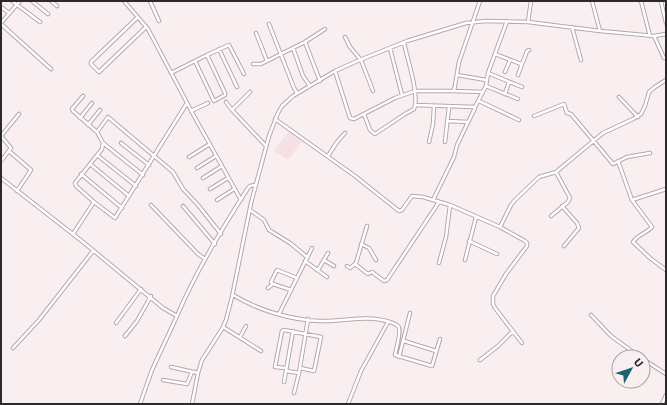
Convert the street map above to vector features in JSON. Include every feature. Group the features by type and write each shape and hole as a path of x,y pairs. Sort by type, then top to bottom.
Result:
{"street":[{"path":"12,1 40,22"},
{"path":"20,1 8,13 1,23 51,69"},
{"path":"32,1 48,14"},
{"path":"51,1 57,6"},
{"path":"124,1 146,27 241,200"},
{"path":"150,1 159,21"},
{"path":"454,91 462,55 480,1"},
{"path":"528,22 531,1"},
{"path":"592,1 600,31"},
{"path":"641,1 650,36"},
{"path":"661,1 666,23"},
{"path":"1,7 8,13"},
{"path":"138,17 91,62 91,64 99,72 146,27"},
{"path":"433,200 454,156 457,145 486,86 488,73 507,21"},
{"path":"192,404 202,360 223,327 232,297 255,185 275,119 282,106 297,93 336,71 390,48 456,25 473,22 528,22 650,36 666,34"},
{"path":"269,24 297,93"},
{"path":"572,27 581,60"},
{"path":"252,64 259,65 305,42 325,30"},
{"path":"256,33 267,61"},
{"path":"654,36 664,58"},
{"path":"345,37 350,47 361,60 373,91"},
{"path":"305,42 320,81"},
{"path":"364,114 370,130 375,134 414,109 416,105 415,90 404,43"},
{"path":"171,73 227,45 231,46 244,74"},
{"path":"293,48 303,76 310,86"},
{"path":"390,48 402,95"},
{"path":"219,49 237,87"},
{"path":"518,75 527,51 529,50"},
{"path":"495,54 522,64"},
{"path":"195,61 214,101 226,94 207,55"},
{"path":"505,72 510,60"},
{"path":"336,71 350,118 354,119 415,90 483,92"},
{"path":"488,73 522,87"},
{"path":"457,75 486,80"},
{"path":"500,227 514,201 539,178 556,172 608,130 638,117 644,110 649,92 666,80"},
{"path":"505,94 509,82"},
{"path":"486,86 518,99"},
{"path":"232,110 250,92"},
{"path":"83,96 72,109 74,112 97,132 103,143 143,175"},
{"path":"619,97 638,117"},
{"path":"479,101 519,120"},
{"path":"103,143 102,149 75,183 76,186 94,202 116,218 187,102"},
{"path":"226,102 266,146"},
{"path":"80,118 92,103"},
{"path":"191,111 208,103"},
{"path":"534,116 564,104 568,113 571,114 594,140 613,164 627,156 650,153"},
{"path":"416,105 475,107"},
{"path":"429,142 433,124 434,106"},
{"path":"445,142 449,107"},
{"path":"88,125 100,110"},
{"path":"1,161 11,147 1,136 19,114"},
{"path":"97,132 108,117 173,172 183,189 221,234"},
{"path":"275,119 328,156 399,211 402,210 413,195 450,205 500,227 525,241 527,244 523,252 506,274 493,296 493,304 495,308 522,343"},
{"path":"448,121 468,122"},
{"path":"328,156 345,133"},
{"path":"121,143 149,165"},
{"path":"189,157 210,144"},
{"path":"9,151 31,170 17,191"},
{"path":"97,155 136,186"},
{"path":"197,168 216,156"},
{"path":"618,161 632,200 652,227 633,242 650,258 666,270"},
{"path":"90,164 129,196"},
{"path":"203,178 222,166"},
{"path":"551,216 568,202 570,195 556,172"},
{"path":"82,174 122,208"},
{"path":"1,178 151,296 163,308 177,316"},
{"path":"210,189 228,178"},
{"path":"140,404 155,364 192,282 250,186 255,185"},
{"path":"217,200 234,189"},
{"path":"632,200 666,189"},
{"path":"73,234 94,202"},
{"path":"355,264 368,274 372,272 384,281 387,280 439,202"},
{"path":"151,205 198,254 205,259"},
{"path":"439,263 446,237 450,205"},
{"path":"183,206 214,244"},
{"path":"562,206 577,223 579,228 564,246"},
{"path":"250,210 264,220 269,230 290,243 308,257"},
{"path":"465,260 476,217"},
{"path":"347,266 350,268 355,264 367,226"},
{"path":"469,241 497,254"},
{"path":"362,244 369,248 376,260"},
{"path":"278,314 312,248"},
{"path":"13,348 39,320 93,251"},
{"path":"318,270 328,253"},
{"path":"324,260 334,266"},
{"path":"305,261 328,277"},
{"path":"273,284 271,282 277,270 297,278"},
{"path":"268,288 273,284"},
{"path":"273,284 291,290"},
{"path":"116,324 141,289"},
{"path":"125,336 137,321 151,296"},
{"path":"232,297 278,314 308,320 320,321 374,318 388,322 400,328 395,355 432,366 440,339"},
{"path":"399,356 410,313"},
{"path":"591,315 611,336 629,349"},
{"path":"294,393 308,320"},
{"path":"348,404 361,371 388,322"},
{"path":"240,337 246,326"},
{"path":"223,327 261,351"},
{"path":"299,373 275,367 282,331 284,330 321,337 314,371 300,368"},
{"path":"284,382 293,331"},
{"path":"480,360 498,346 512,332"},
{"path":"404,340 436,351"},
{"path":"651,365 666,374"},
{"path":"171,367 198,373"},
{"path":"163,380 187,384 192,372"},
{"path":"662,404 666,395"}],"shaded area":[{"path":"289,131 303,140 288,160 274,151"}]}
